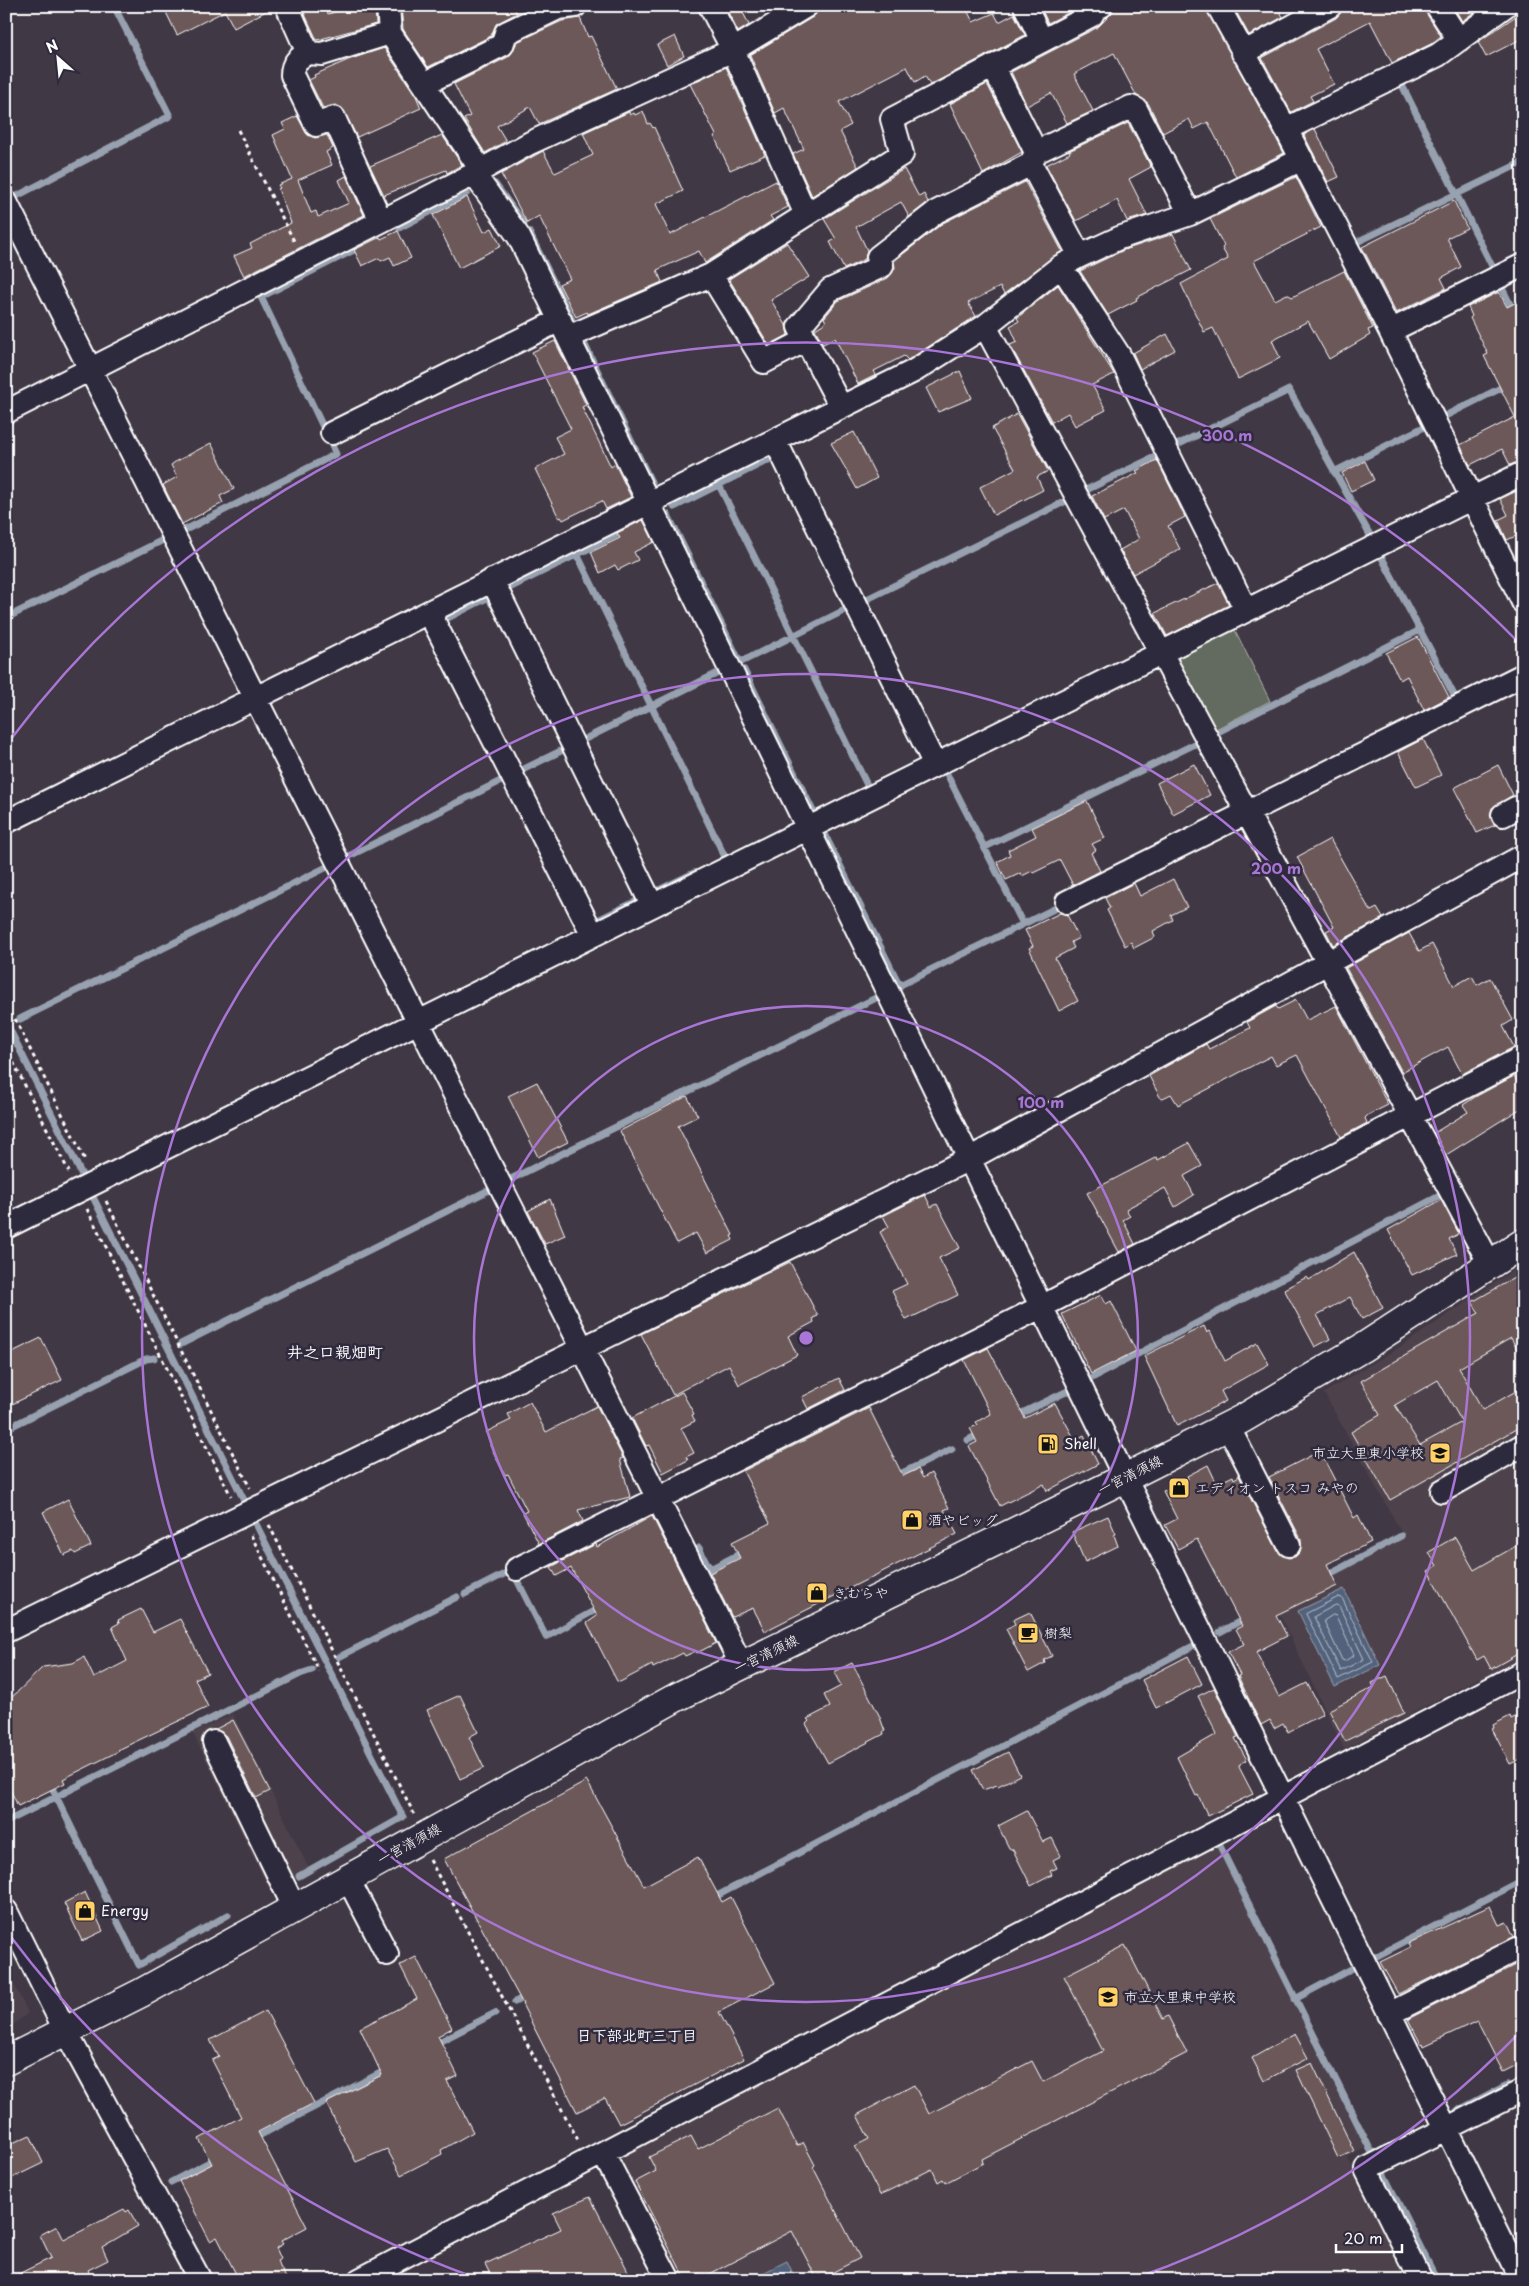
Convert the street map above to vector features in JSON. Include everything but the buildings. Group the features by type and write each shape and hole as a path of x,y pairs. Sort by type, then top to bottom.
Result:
{"main road":[{"name":"一宮清須線","path":"6,2061 141,1993 347,1877 669,1702 1228,1426 1362,1348 1523,1243"}],"street":[{"path":"287,6 308,53"},
{"path":"388,6 390,33 519,237 650,502 1041,1307 1521,2280"},
{"path":"424,84 502,45 506,33 558,8 575,6"},
{"path":"710,6 733,50 806,215"},
{"path":"6,412 477,172 530,143 733,50 806,6"},
{"path":"1025,6 1042,41"},
{"path":"332,433 564,328 711,275 902,154 892,119 1092,14 1094,10 1101,6"},
{"path":"1218,6 1302,159 1390,331 1523,602"},
{"path":"1243,53 1330,6"},
{"path":"1437,6 1459,40"},
{"path":"1286,129 1438,55 1505,6"},
{"path":"381,221 334,118 316,125 292,75 292,69 298,58 308,53 322,54 390,33"},
{"path":"993,66 1033,158 1071,261 1246,610"},
{"path":"841,407 800,327 830,290 882,266 878,257 936,212 1033,158 1131,107 1136,109 1190,214"},
{"path":"6,822 914,371 985,326 1071,261 1119,238 1190,214 1302,159"},
{"path":"6,202 742,1666"},
{"path":"1390,331 1523,265"},
{"path":"711,275 764,362 806,340"},
{"path":"985,326 1490,1264"},
{"path":"775,440 935,764"},
{"path":"6,1227 1523,473"},
{"path":"492,580 652,905"},
{"path":"429,612 593,935"},
{"path":"1067,902 1523,675"},
{"path":"6,1631 970,1159 1523,856"},
{"path":"517,1568 1041,1307 1523,1057"},
{"path":"1228,1426 1288,1545"},
{"path":"1442,1491 1523,1445"},
{"path":"359,2280 1523,1672"},
{"path":"214,1742 294,1907"},
{"path":"347,1877 387,1954"},
{"path":"6,1911 66,2032 200,2280"},
{"path":"1389,2014 1517,1949"},
{"path":"1421,2280 1366,2169 1523,2090"},
{"path":"596,2156 669,2280"}],"path":[{"path":"238,130 304,260"},
{"path":"15,1019 87,1187 250,1511 422,1837 596,2156"},
{"path":"6,1048 87,1187 250,1511 319,1671"}],"shaded area":[{"name":"市立大里東小学校","path":"1523,1264 1523,1661 1482,1683 1479,1678 1344,1749 1275,1605 1404,1537 1324,1393 1403,1345"},
{"path":"233,1714 308,1867 269,1889 193,1733"},
{"name":"市立大里東中学校","path":"1216,1846 1365,2148 1347,2157 1409,2280 677,2280 618,2167 623,2155"},
{"path":"6,1968 28,2013 6,2030"}],"green space":[{"path":"1234,628 1270,701 1212,731 1177,663 1179,655"}],"water":[{"path":"1344,1589 1380,1665 1335,1687 1298,1611"},
{"path":"787,2261 796,2280 749,2280"}],"waterway":[{"path":"17,196 170,116 114,6"},
{"path":"1401,83 1494,270"},
{"path":"1359,241 1523,162"},
{"path":"495,184 524,224"},
{"path":"399,228 467,193"},
{"path":"529,232 572,320"},
{"path":"185,530 336,454 261,297 362,246"},
{"path":"1502,288 1514,312"},
{"path":"584,343 655,490 660,487"},
{"path":"1443,417 1507,385"},
{"path":"1173,447 1289,390 1370,535"},
{"path":"1334,472 1424,427"},
{"path":"1086,490 1159,455"},
{"path":"674,507 770,459"},
{"path":"719,485 868,787"},
{"path":"861,602 1068,500"},
{"path":"668,515 740,662"},
{"path":"509,588 626,530"},
{"path":"6,618 165,539"},
{"path":"577,554 725,857"},
{"path":"1381,556 1455,697"},
{"path":"446,619 489,597 492,604"},
{"path":"739,663 847,609"},
{"path":"1216,733 1420,630"},
{"path":"744,670 814,813"},
{"path":"581,741 720,672"},
{"path":"985,847 1197,743"},
{"path":"520,771 565,749"},
{"path":"947,774 1023,924"},
{"path":"347,857 507,778 508,780"},
{"path":"826,837 900,986"},
{"path":"20,1019 329,866"},
{"path":"657,891 694,873"},
{"path":"596,921 639,900"},
{"path":"898,986 1062,905"},
{"path":"511,1179 880,996"},
{"path":"8,1026 82,1175"},
{"path":"1092,1378 1443,1194 1441,1188"},
{"path":"181,1344 491,1189"},
{"path":"92,1195 244,1500"},
{"path":"6,1429 146,1359 154,1358"},
{"path":"1014,1417 1072,1389"},
{"path":"968,1440 982,1433"},
{"path":"894,1477 952,1449"},
{"path":"255,1522 403,1817 299,1876"},
{"path":"1324,1577 1401,1536"},
{"path":"699,1548 710,1569 745,1551"},
{"path":"465,1594 512,1570 546,1637 601,1607"},
{"path":"339,1657 457,1597"},
{"path":"1220,1632 1246,1618"},
{"path":"711,1899 1191,1647"},
{"path":"6,1822 300,1674 312,1670"},
{"path":"6,1694 13,1707"},
{"path":"49,1782 139,1965 228,1915"},
{"path":"1219,1844 1371,2151 1377,2153 1382,2150"},
{"path":"1377,1956 1523,1880"},
{"path":"1295,1999 1353,1968"},
{"path":"515,2002 528,1995"},
{"path":"433,2045 495,2013"},
{"path":"253,2139 388,2069"},
{"path":"1457,2111 1508,2084"},
{"path":"171,2182 217,2158"},
{"path":"1384,2175 1437,2280"}],"place":[{"name":"Shell","path":"1048,1444"},
{"name":"市立大里東小学校","path":"1440,1453"},
{"name":"エディオン トスコ みやの","path":"1179,1488"},
{"name":"酒やビッグ","path":"912,1520"},
{"name":"きむらや","path":"817,1593"},
{"name":"樹梨","path":"1028,1633"},
{"name":"Energy","path":"85,1911"},
{"name":"市立大里東中学校","path":"1108,1997"}],"district":[{"name":"井之口親畑町","path":"335,1352"},
{"name":"日下部北町三丁目","path":"637,2036"}]}
